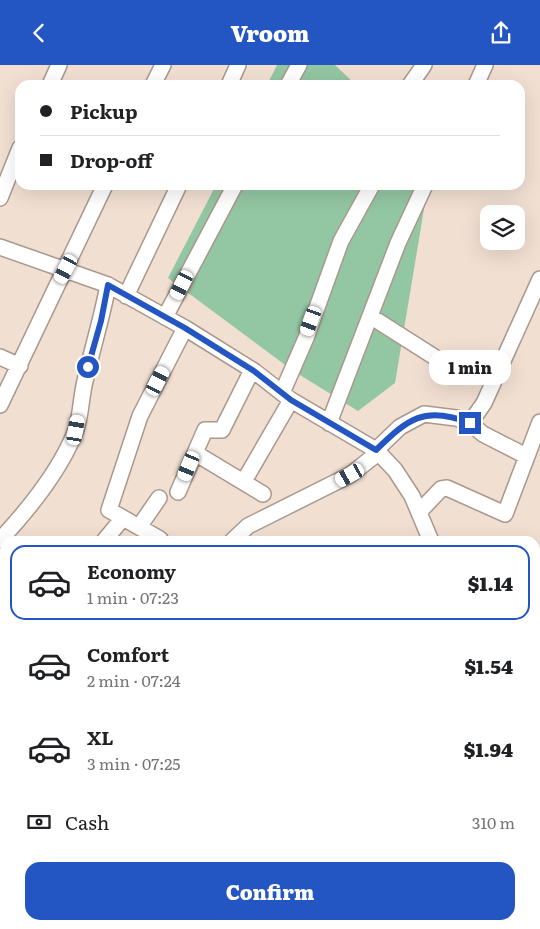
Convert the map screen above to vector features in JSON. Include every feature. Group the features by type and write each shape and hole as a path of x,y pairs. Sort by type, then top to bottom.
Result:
{"street":[{"path":"52,80 59,65"},
{"path":"156,80 163,65"},
{"path":"231,80 238,65"},
{"path":"291,80 299,65"},
{"path":"414,80 424,65"},
{"path":"478,80 485,65"},
{"path":"0,198 6,160"},
{"path":"0,405 103,190"},
{"path":"126,296 177,190"},
{"path":"165,317 232,190"},
{"path":"244,481 286,396 341,241 369,190"},
{"path":"328,423 418,190"},
{"path":"0,247 108,285 185,328 252,370 286,396 376,451 395,470 420,511 429,536"},
{"path":"470,423 484,403 540,279"},
{"path":"7,536 28,511 53,472 76,430 84,383 101,321 108,285"},
{"path":"370,316 447,365"},
{"path":"155,536 109,510 140,416 185,328"},
{"path":"0,357 20,365"},
{"path":"178,492 204,430 222,430 252,370"},
{"path":"237,536 248,526 350,475 400,427 424,414 456,418 470,423 483,433 526,455"},
{"path":"420,511 441,489 447,488 505,515 526,455 539,427"},
{"path":"195,453 263,494"},
{"path":"139,527 159,498"},
{"path":"108,536 123,518"}],"green space":[{"path":"277,65 335,65 351,80 270,80"},
{"path":"213,190 427,190 395,383 358,411 292,370 168,278"}],"route":[{"path":"88,367 101,321 108,285 185,328 254,371 291,400 376,450 400,427 424,414 456,418 470,423"}]}
